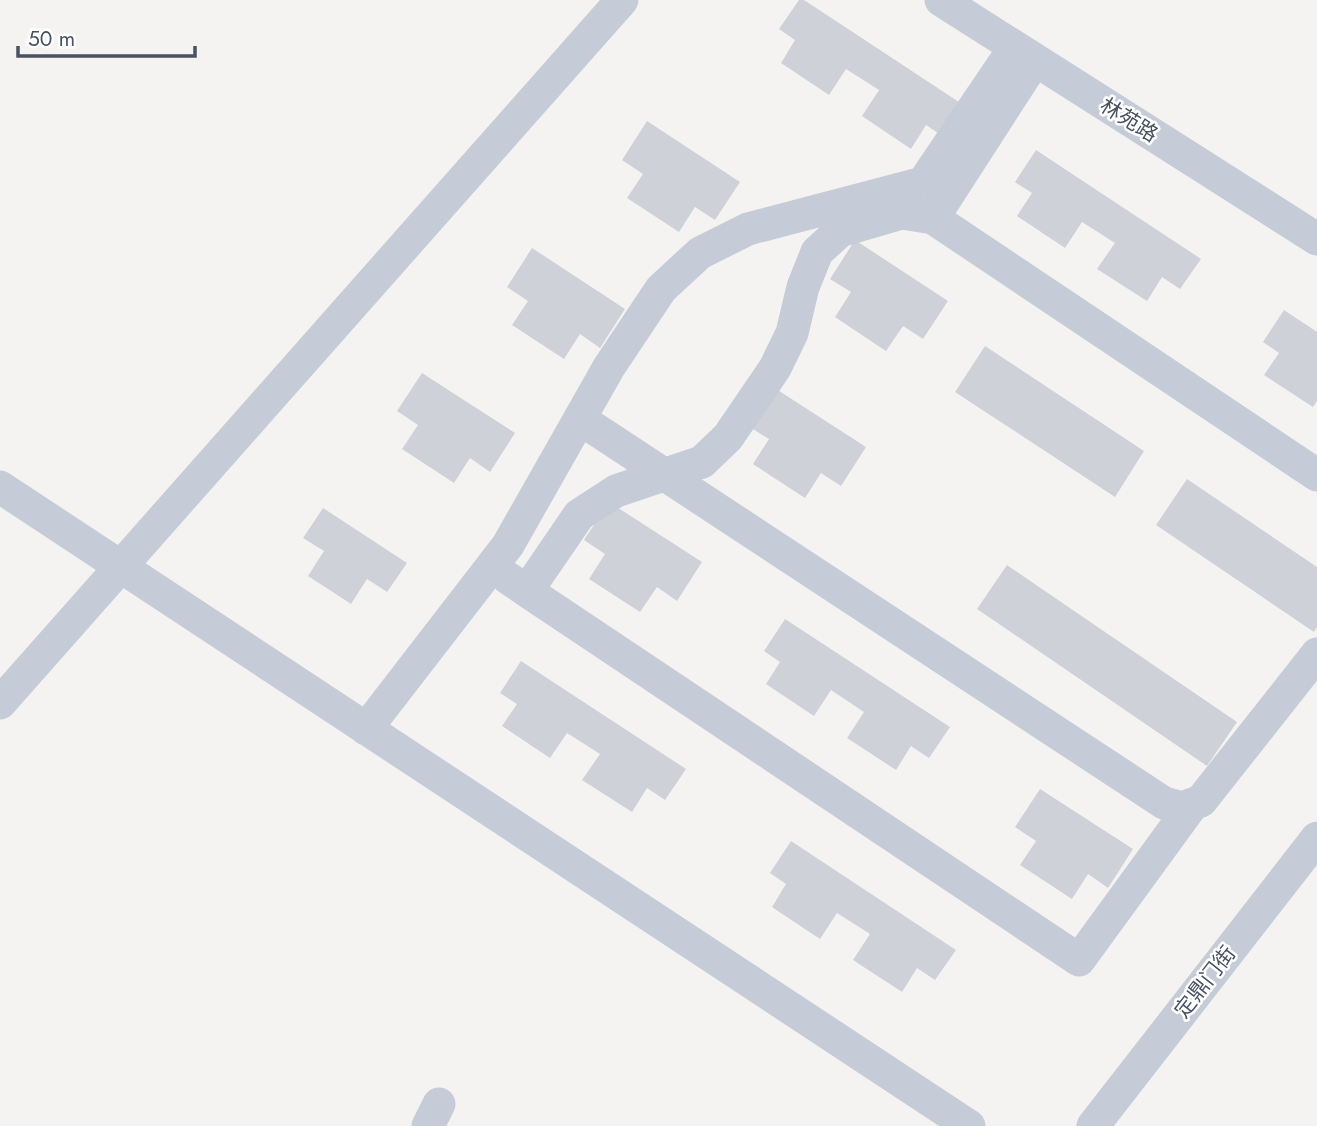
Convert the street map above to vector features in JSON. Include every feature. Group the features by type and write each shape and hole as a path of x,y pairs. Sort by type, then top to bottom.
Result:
{"street":[{"path":"0,703 622,0"},
{"name":"林苑路","path":"941,0 1317,239"},
{"path":"366,729 508,545 609,367 661,289 700,253 748,229 923,183 1025,54"},
{"path":"933,218 1025,54"},
{"path":"527,591 579,515 616,491 702,462 728,437 775,368 792,333 803,286 817,252 840,230 902,213 933,218 1317,475"},
{"path":"580,419 1164,803 1182,808 1201,802 1317,654"},
{"path":"0,487 970,1126"},
{"path":"491,567 1079,960 1192,805"},
{"name":"定鼎门街","path":"1093,1126 1317,838"},
{"name":"定鼎门街","path":"1119,1126 1317,873"}],"building":[{"path":"799,0 804,0 965,106 944,137 926,125 911,149 862,116 879,90 846,69 829,95 781,63 795,40 779,29"},
{"path":"647,121 740,182 715,220 695,207 679,232 627,198 643,174 622,160"},
{"path":"1036,150 1201,259 1180,289 1162,277 1147,301 1097,269 1115,243 1082,222 1065,248 1017,216 1032,193 1015,182"},
{"path":"855,240 948,301 923,339 903,326 886,351 835,317 851,292 830,279"},
{"path":"532,248 625,309 600,348 580,334 564,359 512,325 528,301 507,287"},
{"path":"1284,310 1317,332 1317,401 1313,407 1264,375 1279,353 1263,342"},
{"path":"985,346 1144,451 1115,497 955,392"},
{"path":"422,373 515,433 490,472 470,458 454,483 402,449 418,425 397,411"},
{"path":"773,387 866,447 841,486 821,473 805,498 753,464 769,439 748,426"},
{"path":"1187,479 1317,567 1317,627 1314,632 1156,525"},
{"path":"609,502 702,562 677,601 657,587 640,612 589,579 605,554 584,540"},
{"path":"323,508 407,563 387,592 367,579 351,604 308,576 324,551 303,538"},
{"path":"1007,565 1237,722 1207,766 977,609"},
{"path":"785,619 950,727 929,758 911,746 896,770 847,738 864,712 831,690 814,716 766,684 780,662 764,651"},
{"path":"521,661 686,769 665,800 647,788 632,812 582,780 600,754 567,733 550,758 502,726 517,704 500,693"},
{"path":"1040,789 1133,849 1108,888 1088,874 1072,899 1020,865 1036,841 1015,827"},
{"path":"791,841 956,950 935,980 917,968 902,992 853,960 870,934 837,913 820,939 772,907 786,884 770,873"}]}
